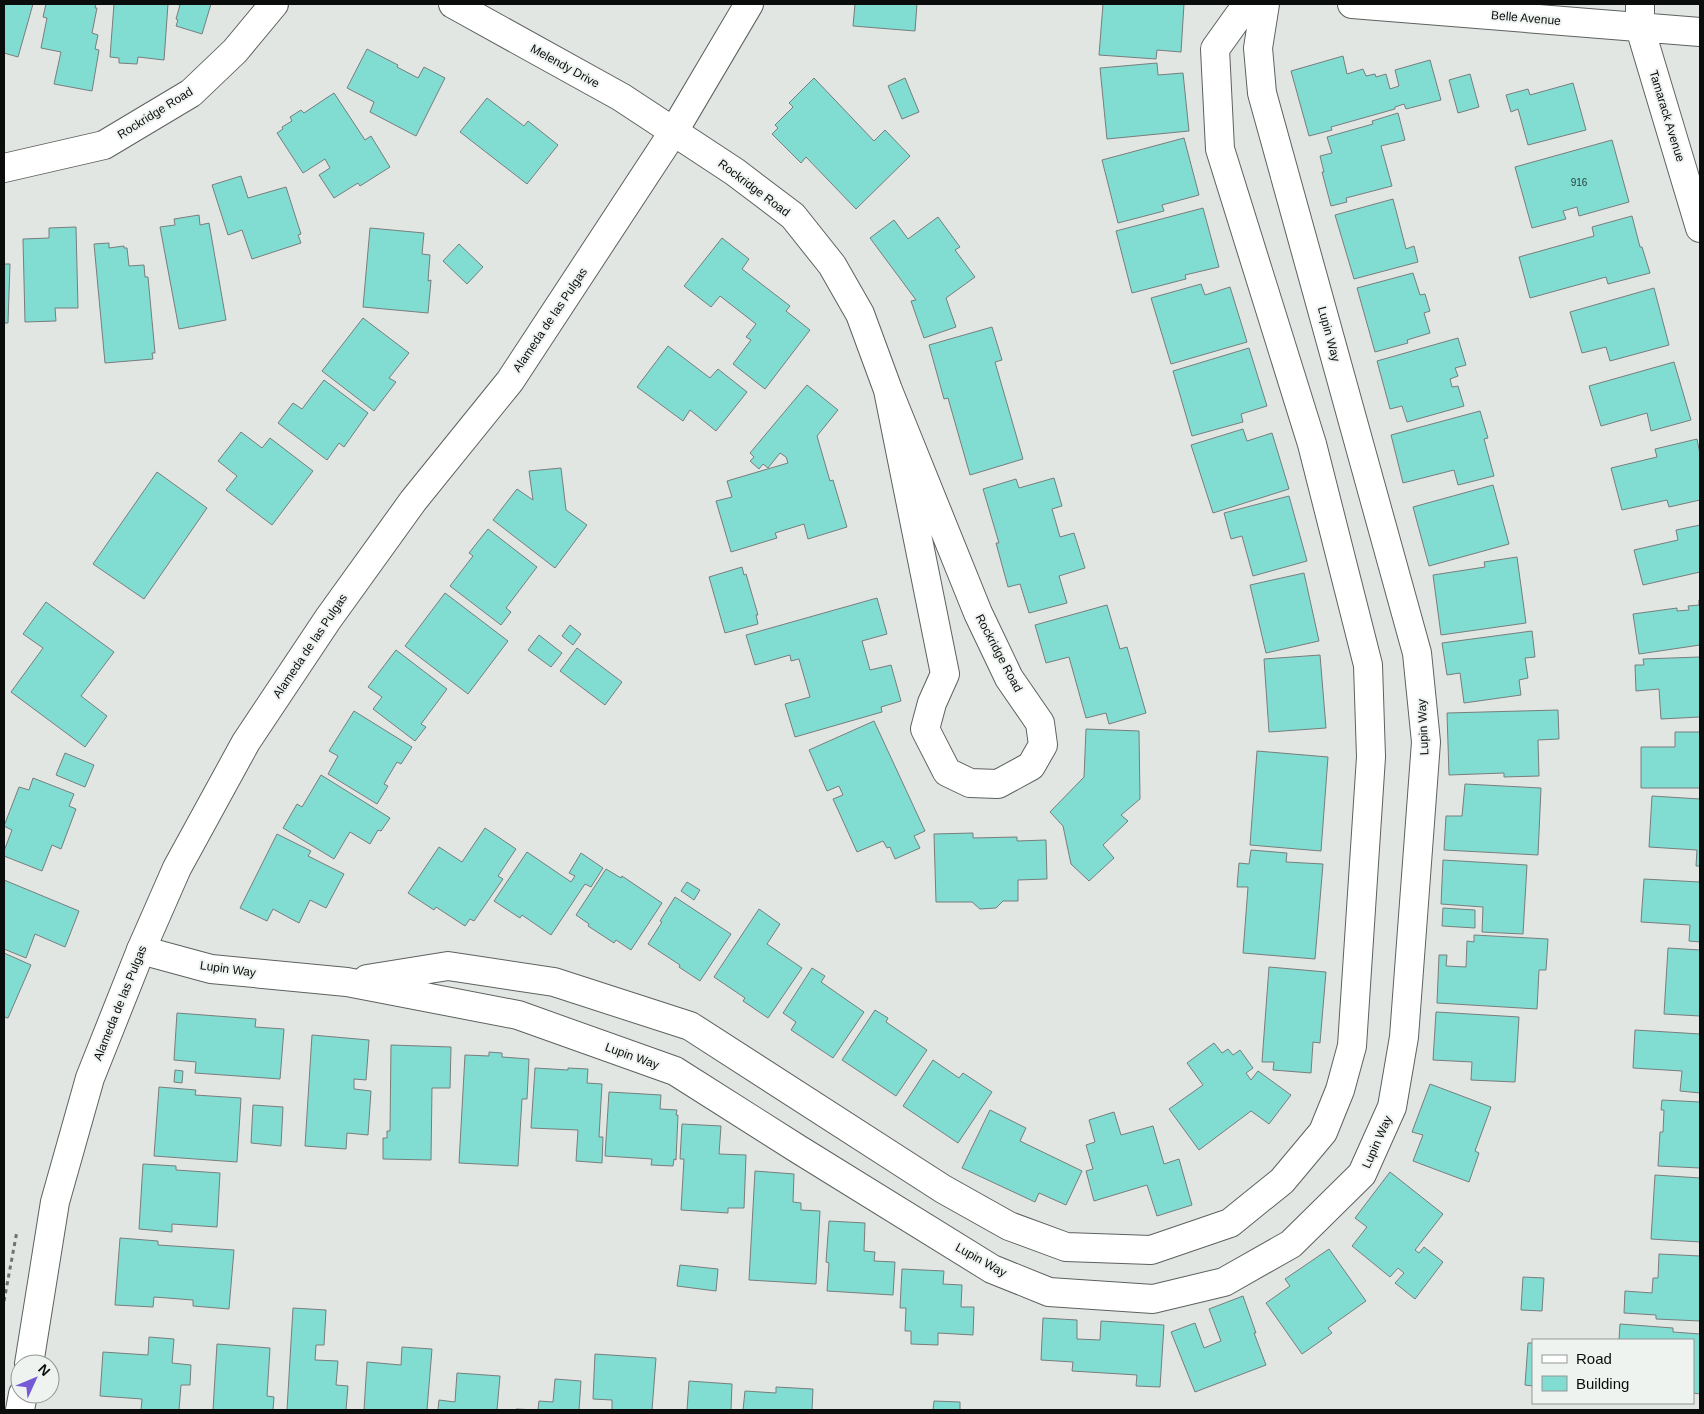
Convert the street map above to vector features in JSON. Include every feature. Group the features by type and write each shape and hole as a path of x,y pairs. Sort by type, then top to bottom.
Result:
{"street":[{"name":"Rockridge Road","path":"4,168 104,145 191,93 235,50 274,4"},
{"name":"Melendy Drive","path":"453,4 621,97 674,131"},
{"name":"Alameda de las Pulgas","path":"30,1354 55,1202 90,1078 141,950 177,868 246,742 328,619 413,501 510,381 674,131 749,4"},
{"name":"Lupin Way","path":"347,982 448,966 554,982 690,1026 943,1190 1009,1226 1066,1247 1151,1250 1230,1223 1282,1181 1323,1132 1340,1090 1352,1046 1371,757 1368,665 1366,655 1312,444 1220,149 1215,49 1240,14 1265,4"},
{"name":"Lupin Way","path":"141,950 211,969 347,982 518,1015 676,1071 992,1269 1049,1292 1153,1299 1224,1282 1291,1244 1362,1174 1392,1107 1404,1037 1426,742 1417,653 1262,93 1258,48 1265,4"},
{"name":"Belle Avenue","path":"1352,4 1640,16 1700,32"},
{"name":"Tamarack Avenue","path":"1640,16 1700,228"},
{"name":"Rockridge Road","path":"674,131 735,172 793,216 832,265 860,314 888,390 978,613 1009,678 1040,723 1043,745 1032,766 998,784 970,782 947,772 925,730 932,703 945,674 888,390"}],"building":[{"path":"4,4 33,4 18,57 4,53"},
{"path":"46,4 96,4 95,8 97,8 92,33 98,35 95,49 99,50 92,91 54,84 61,52 41,48 47,18 43,17"},
{"path":"114,4 168,4 164,60 138,57 137,64 119,63 119,58 110,57"},
{"path":"176,4 211,4 202,34 176,26 180,5"},
{"path":"855,4 917,4 915,31 853,26"},
{"path":"1103,4 1184,4 1181,52 1157,50 1156,59 1099,55"},
{"path":"367,49 418,78 424,67 445,78 416,136 370,112 374,102 347,88"},
{"path":"1343,56 1347,74 1363,69 1366,76 1375,74 1376,77 1386,74 1390,89 1399,86 1395,70 1430,60 1441,100 1406,109 1404,104 1395,107 1395,109 1331,127 1332,130 1309,136 1291,71"},
{"path":"1157,63 1158,75 1183,73 1189,131 1107,139 1100,68"},
{"path":"1470,74 1479,107 1458,113 1449,80"},
{"path":"814,78 874,141 885,130 910,156 856,209 806,157 801,163 772,134 778,128 775,125 793,107 789,103"},
{"path":"905,78 919,112 902,119 888,86"},
{"path":"1573,83 1586,130 1528,145 1518,109 1511,112 1506,95 1528,89 1530,95"},
{"path":"334,93 365,140 371,136 390,167 360,186 358,183 334,198 319,175 330,168 325,159 303,173 277,133 283,129 282,127 292,121 290,117 301,110 304,113"},
{"path":"487,98 524,126 528,121 558,145 527,184 460,132"},
{"path":"1398,113 1405,140 1381,146 1392,186 1346,198 1347,202 1331,206 1320,156 1332,153 1327,137 1373,124 1372,121"},
{"path":"1184,138 1199,195 1162,205 1164,211 1118,223 1102,160"},
{"path":"1612,140 1629,202 1579,216 1577,207 1563,211 1566,219 1532,228 1515,167"},
{"path":"241,176 248,198 286,187 301,234 298,235 301,243 252,259 242,230 228,235 212,185"},
{"path":"1393,199 1406,249 1414,246 1418,262 1354,279 1335,215"},
{"path":"1203,208 1219,267 1185,275 1186,279 1132,293 1116,231"},
{"path":"199,215 200,225 209,223 226,320 179,329 160,227 175,225 174,219"},
{"path":"1632,216 1640,247 1642,247 1650,273 1608,284 1606,277 1530,298 1519,257 1594,236 1592,227"},
{"path":"938,217 960,247 955,250 975,277 946,298 956,327 924,338 911,301 916,300 870,238 894,220 908,239"},
{"path":"76,227 78,308 55,308 56,321 25,322 23,239 49,238 49,228"},
{"path":"370,228 424,233 422,254 430,255 428,281 431,280 428,313 363,307"},
{"path":"722,238 749,259 742,269 790,306 786,311 810,330 765,389 733,364 751,340 746,337 756,324 720,296 711,307 684,286"},
{"path":"109,243 109,248 124,246 124,248 127,248 129,266 144,265 145,277 148,277 155,353 152,353 153,359 105,363 94,244"},
{"path":"459,244 483,267 467,284 443,261"},
{"path":"4,264 10,264 8,323 4,323"},
{"path":"1413,273 1420,295 1425,294 1430,311 1424,313 1430,333 1407,340 1408,343 1375,352 1357,288"},
{"path":"1201,284 1205,295 1230,287 1247,342 1171,364 1151,298"},
{"path":"1654,288 1669,345 1610,361 1606,347 1582,353 1570,312"},
{"path":"363,318 409,353 389,378 396,382 374,411 322,371"},
{"path":"992,327 1002,360 995,362 1023,459 970,475 948,398 944,399 929,345"},
{"path":"1458,338 1466,365 1455,368 1458,376 1450,379 1452,387 1458,386 1464,406 1407,422 1402,406 1390,409 1377,361"},
{"path":"668,346 710,378 718,369 747,392 716,431 690,410 683,421 637,387"},
{"path":"1249,348 1267,406 1241,414 1243,422 1192,436 1173,371"},
{"path":"1674,362 1691,420 1651,431 1647,413 1601,426 1589,386"},
{"path":"324,380 368,413 344,447 339,443 327,460 278,423 293,403 302,409"},
{"path":"807,385 838,410 817,436 830,481 833,480 847,527 808,539 804,524 775,533 777,538 731,552 716,501 732,497 727,481 788,463 786,457 780,453 768,468 763,464 759,469 750,461 754,457 750,453"},
{"path":"1480,411 1488,438 1484,439 1494,476 1458,485 1454,470 1403,483 1391,435"},
{"path":"1243,429 1247,441 1272,433 1289,489 1213,513 1191,445"},
{"path":"241,432 262,448 270,438 313,471 272,525 226,490 237,476 218,461"},
{"path":"1697,439 1700,454 1700,500 1669,507 1667,500 1622,510 1611,468 1657,457 1655,449"},
{"path":"561,468 566,510 587,525 555,568 493,520 517,489 533,500 529,471"},
{"path":"157,472 207,508 144,599 93,564"},
{"path":"1054,478 1062,506 1052,509 1060,537 1074,533 1085,568 1059,576 1067,603 1029,613 1020,584 1008,587 996,543 999,543 983,489 1016,479 1019,488"},
{"path":"1493,485 1509,544 1429,566 1413,507"},
{"path":"1289,496 1307,561 1253,576 1242,536 1231,539 1224,513"},
{"path":"1700,525 1700,572 1643,585 1634,550 1678,540 1676,530"},
{"path":"488,529 537,567 506,608 511,612 501,625 450,586 473,556 469,553"},
{"path":"1517,557 1526,623 1441,635 1433,575 1485,567 1484,562"},
{"path":"742,567 744,575 746,574 758,615 756,615 758,624 725,633 709,577"},
{"path":"1304,573 1319,641 1266,653 1250,585"},
{"path":"445,593 508,641 468,694 405,646"},
{"path":"877,598 887,634 862,641 870,670 891,665 901,701 881,707 882,712 795,737 785,704 810,697 799,659 791,661 790,655 755,665 746,635"},
{"path":"1699,600 1700,645 1639,654 1633,614 1677,608 1677,611 1689,610 1688,606 1699,605"},
{"path":"46,602 114,652 81,696 107,716 85,747 11,692 43,648 23,634"},
{"path":"1107,605 1120,649 1127,647 1146,713 1109,724 1106,713 1086,718 1069,657 1046,663 1035,625"},
{"path":"570,625 581,634 573,645 562,636"},
{"path":"1532,631 1535,657 1525,658 1528,678 1519,680 1521,695 1464,703 1460,673 1447,675 1442,643"},
{"path":"539,635 562,653 551,667 528,650"},
{"path":"577,648 622,682 605,705 560,671"},
{"path":"396,650 447,689 421,724 426,727 415,741 373,709 382,697 368,687"},
{"path":"1320,655 1326,728 1269,732 1264,659"},
{"path":"1700,657 1700,717 1661,719 1659,689 1636,691 1635,665 1644,665 1643,659"},
{"path":"1558,710 1559,739 1538,740 1539,776 1504,777 1504,773 1449,775 1447,713"},
{"path":"354,711 412,747 401,764 397,762 384,784 388,786 377,804 328,774 338,756 329,751"},
{"path":"874,721 925,831 914,836 920,848 895,859 890,847 887,848 883,841 857,852 833,799 843,795 839,786 827,791 809,750"},
{"path":"1086,729 1139,731 1140,799 1121,815 1128,821 1103,845 1114,858 1089,881 1071,864 1063,826 1050,812 1084,777"},
{"path":"1675,732 1700,732 1700,788 1641,788 1641,747 1675,747"},
{"path":"1257,751 1328,757 1321,851 1250,845"},
{"path":"65,753 94,765 85,787 56,775"},
{"path":"321,775 390,818 381,831 378,830 370,844 350,832 334,859 283,828 297,804 302,807"},
{"path":"33,778 74,794 69,806 76,809 61,849 52,845 42,871 4,856 12,830 4,826 19,787 29,790"},
{"path":"1465,784 1541,788 1538,855 1444,850 1446,816 1462,816"},
{"path":"1652,796 1700,799 1700,866 1696,866 1697,850 1649,847"},
{"path":"485,828 516,849 498,876 503,879 474,921 470,919 465,926 436,907 434,910 408,893 439,847 462,862"},
{"path":"973,833 973,838 1017,837 1017,841 1046,840 1047,879 1018,880 1018,901 1003,901 996,908 980,909 972,902 936,902 934,834"},
{"path":"277,834 311,851 308,856 344,874 326,908 310,900 299,923 273,909 267,921 240,908"},
{"path":"1251,850 1287,853 1286,862 1323,864 1315,959 1243,953 1248,887 1237,887 1239,863 1249,864"},
{"path":"527,852 571,882 575,876 569,873 581,853 603,868 591,887 585,884 551,935 522,915 520,918 494,901"},
{"path":"1443,860 1527,865 1523,934 1482,932 1483,907 1441,904"},
{"path":"606,869 621,878 622,876 662,903 631,950 616,940 614,943 588,926 589,924 576,915"},
{"path":"1644,879 1700,882 1700,942 1689,941 1690,925 1641,922"},
{"path":"4,880 79,911 65,947 35,934 26,958 4,949"},
{"path":"687,882 700,890 694,900 681,891"},
{"path":"675,897 731,934 700,981 648,944"},
{"path":"1443,908 1475,910 1475,928 1442,926"},
{"path":"759,909 780,924 767,944 802,968 768,1018 743,1001 745,998 714,977"},
{"path":"1474,935 1548,939 1546,970 1539,970 1537,1009 1437,1003 1439,955 1447,955 1446,966 1466,967 1467,941 1474,942"},
{"path":"1668,948 1700,950 1700,1016 1664,1014"},
{"path":"4,953 31,965 8,1018 4,1017"},
{"path":"1269,967 1326,972 1320,1043 1313,1042 1311,1073 1273,1070 1274,1062 1262,1062"},
{"path":"812,968 825,976 821,982 864,1012 833,1058 791,1030 796,1022 783,1013"},
{"path":"875,1010 888,1018 886,1022 927,1050 896,1096 842,1060"},
{"path":"1436,1012 1519,1017 1515,1082 1471,1080 1472,1062 1433,1060"},
{"path":"177,1013 256,1019 255,1027 284,1029 280,1079 195,1073 196,1062 174,1060"},
{"path":"1635,1030 1700,1034 1700,1093 1680,1091 1682,1071 1633,1068"},
{"path":"312,1035 369,1040 366,1080 354,1079 354,1089 371,1091 368,1135 347,1133 346,1149 305,1146"},
{"path":"1214,1043 1222,1053 1228,1049 1233,1055 1240,1050 1253,1068 1246,1073 1251,1080 1258,1071 1291,1095 1269,1124 1251,1111 1199,1150 1169,1109 1203,1085 1187,1063"},
{"path":"391,1045 451,1047 450,1088 432,1088 431,1160 383,1159 383,1138 387,1138 387,1131 390,1131"},
{"path":"489,1052 502,1053 502,1057 529,1059 527,1099 522,1099 518,1166 459,1163 465,1055 489,1056"},
{"path":"933,1060 959,1078 963,1073 992,1092 958,1143 903,1106"},
{"path":"535,1068 588,1069 587,1083 602,1084 599,1137 603,1137 602,1163 576,1161 578,1130 531,1128"},
{"path":"175,1070 183,1071 182,1083 174,1082"},
{"path":"1430,1084 1491,1107 1475,1151 1479,1153 1469,1182 1413,1161 1423,1135 1412,1132"},
{"path":"159,1087 196,1090 195,1095 241,1098 237,1162 154,1156"},
{"path":"609,1092 661,1095 660,1109 677,1110 676,1160 674,1159 673,1166 651,1165 652,1159 605,1156"},
{"path":"1662,1100 1700,1102 1700,1168 1658,1166 1660,1132 1663,1132 1664,1110 1661,1110"},
{"path":"253,1105 283,1107 281,1146 251,1143"},
{"path":"990,1110 1026,1128 1020,1141 1082,1171 1066,1205 1039,1193 1035,1202 962,1168"},
{"path":"1114,1112 1121,1135 1153,1126 1164,1164 1179,1159 1192,1205 1157,1216 1147,1185 1094,1201 1086,1171 1093,1169 1086,1145 1095,1142 1089,1120"},
{"path":"682,1124 721,1126 719,1154 746,1155 744,1208 728,1208 728,1213 681,1210 684,1159 680,1159"},
{"path":"143,1164 176,1166 176,1170 220,1173 217,1227 172,1224 172,1232 139,1229"},
{"path":"755,1171 794,1174 793,1202 801,1203 801,1210 820,1211 816,1284 749,1280"},
{"path":"1390,1172 1443,1214 1415,1250 1419,1253 1424,1247 1443,1262 1415,1299 1395,1283 1404,1273 1398,1268 1390,1277 1352,1246 1367,1227 1355,1218"},
{"path":"1655,1175 1700,1178 1700,1242 1651,1239"},
{"path":"829,1221 865,1223 864,1251 875,1252 874,1261 895,1262 893,1295 827,1291 829,1263 826,1262"},
{"path":"120,1238 158,1241 158,1245 234,1250 229,1309 193,1306 193,1300 154,1297 153,1307 115,1305"},
{"path":"1329,1249 1366,1301 1328,1328 1332,1333 1302,1354 1266,1303 1290,1286 1285,1279"},
{"path":"1659,1254 1700,1256 1700,1321 1656,1319 1656,1315 1624,1313 1625,1291 1652,1293 1653,1278 1658,1278"},
{"path":"680,1265 718,1269 716,1291 677,1286"},
{"path":"902,1269 944,1271 943,1284 962,1285 961,1307 974,1307 973,1335 938,1333 938,1345 911,1344 911,1331 905,1331 906,1308 900,1308"},
{"path":"1523,1277 1544,1278 1542,1311 1521,1310"},
{"path":"1243,1296 1266,1365 1195,1392 1171,1332 1195,1323 1204,1348 1221,1341 1209,1309"},
{"path":"293,1308 326,1310 324,1345 316,1345 315,1360 338,1361 336,1385 348,1386 346,1410 287,1410"},
{"path":"1043,1318 1077,1320 1077,1339 1100,1340 1101,1321 1164,1325 1160,1387 1136,1386 1137,1375 1072,1371 1073,1362 1041,1360"},
{"path":"1620,1324 1673,1328 1673,1332 1700,1334 1700,1394 1694,1393 1694,1339 1619,1339"},
{"path":"149,1337 174,1339 172,1363 191,1365 190,1385 181,1385 179,1410 141,1410 142,1399 100,1396 103,1352 148,1355"},
{"path":"1528,1343 1532,1343 1532,1386 1525,1385"},
{"path":"217,1344 270,1348 267,1396 274,1397 273,1410 213,1410"},
{"path":"402,1347 432,1349 427,1410 364,1410 367,1362 401,1365"},
{"path":"595,1354 656,1358 652,1410 612,1410 612,1400 593,1399"},
{"path":"457,1373 500,1376 497,1410 438,1410 439,1400 455,1402"},
{"path":"555,1379 581,1381 579,1410 538,1410 539,1401 553,1402"},
{"path":"689,1381 732,1384 731,1410 687,1410"},
{"path":"776,1387 813,1389 812,1410 743,1410 745,1391 776,1393"},
{"path":"934,1401 960,1402 960,1410 933,1410"}]}
